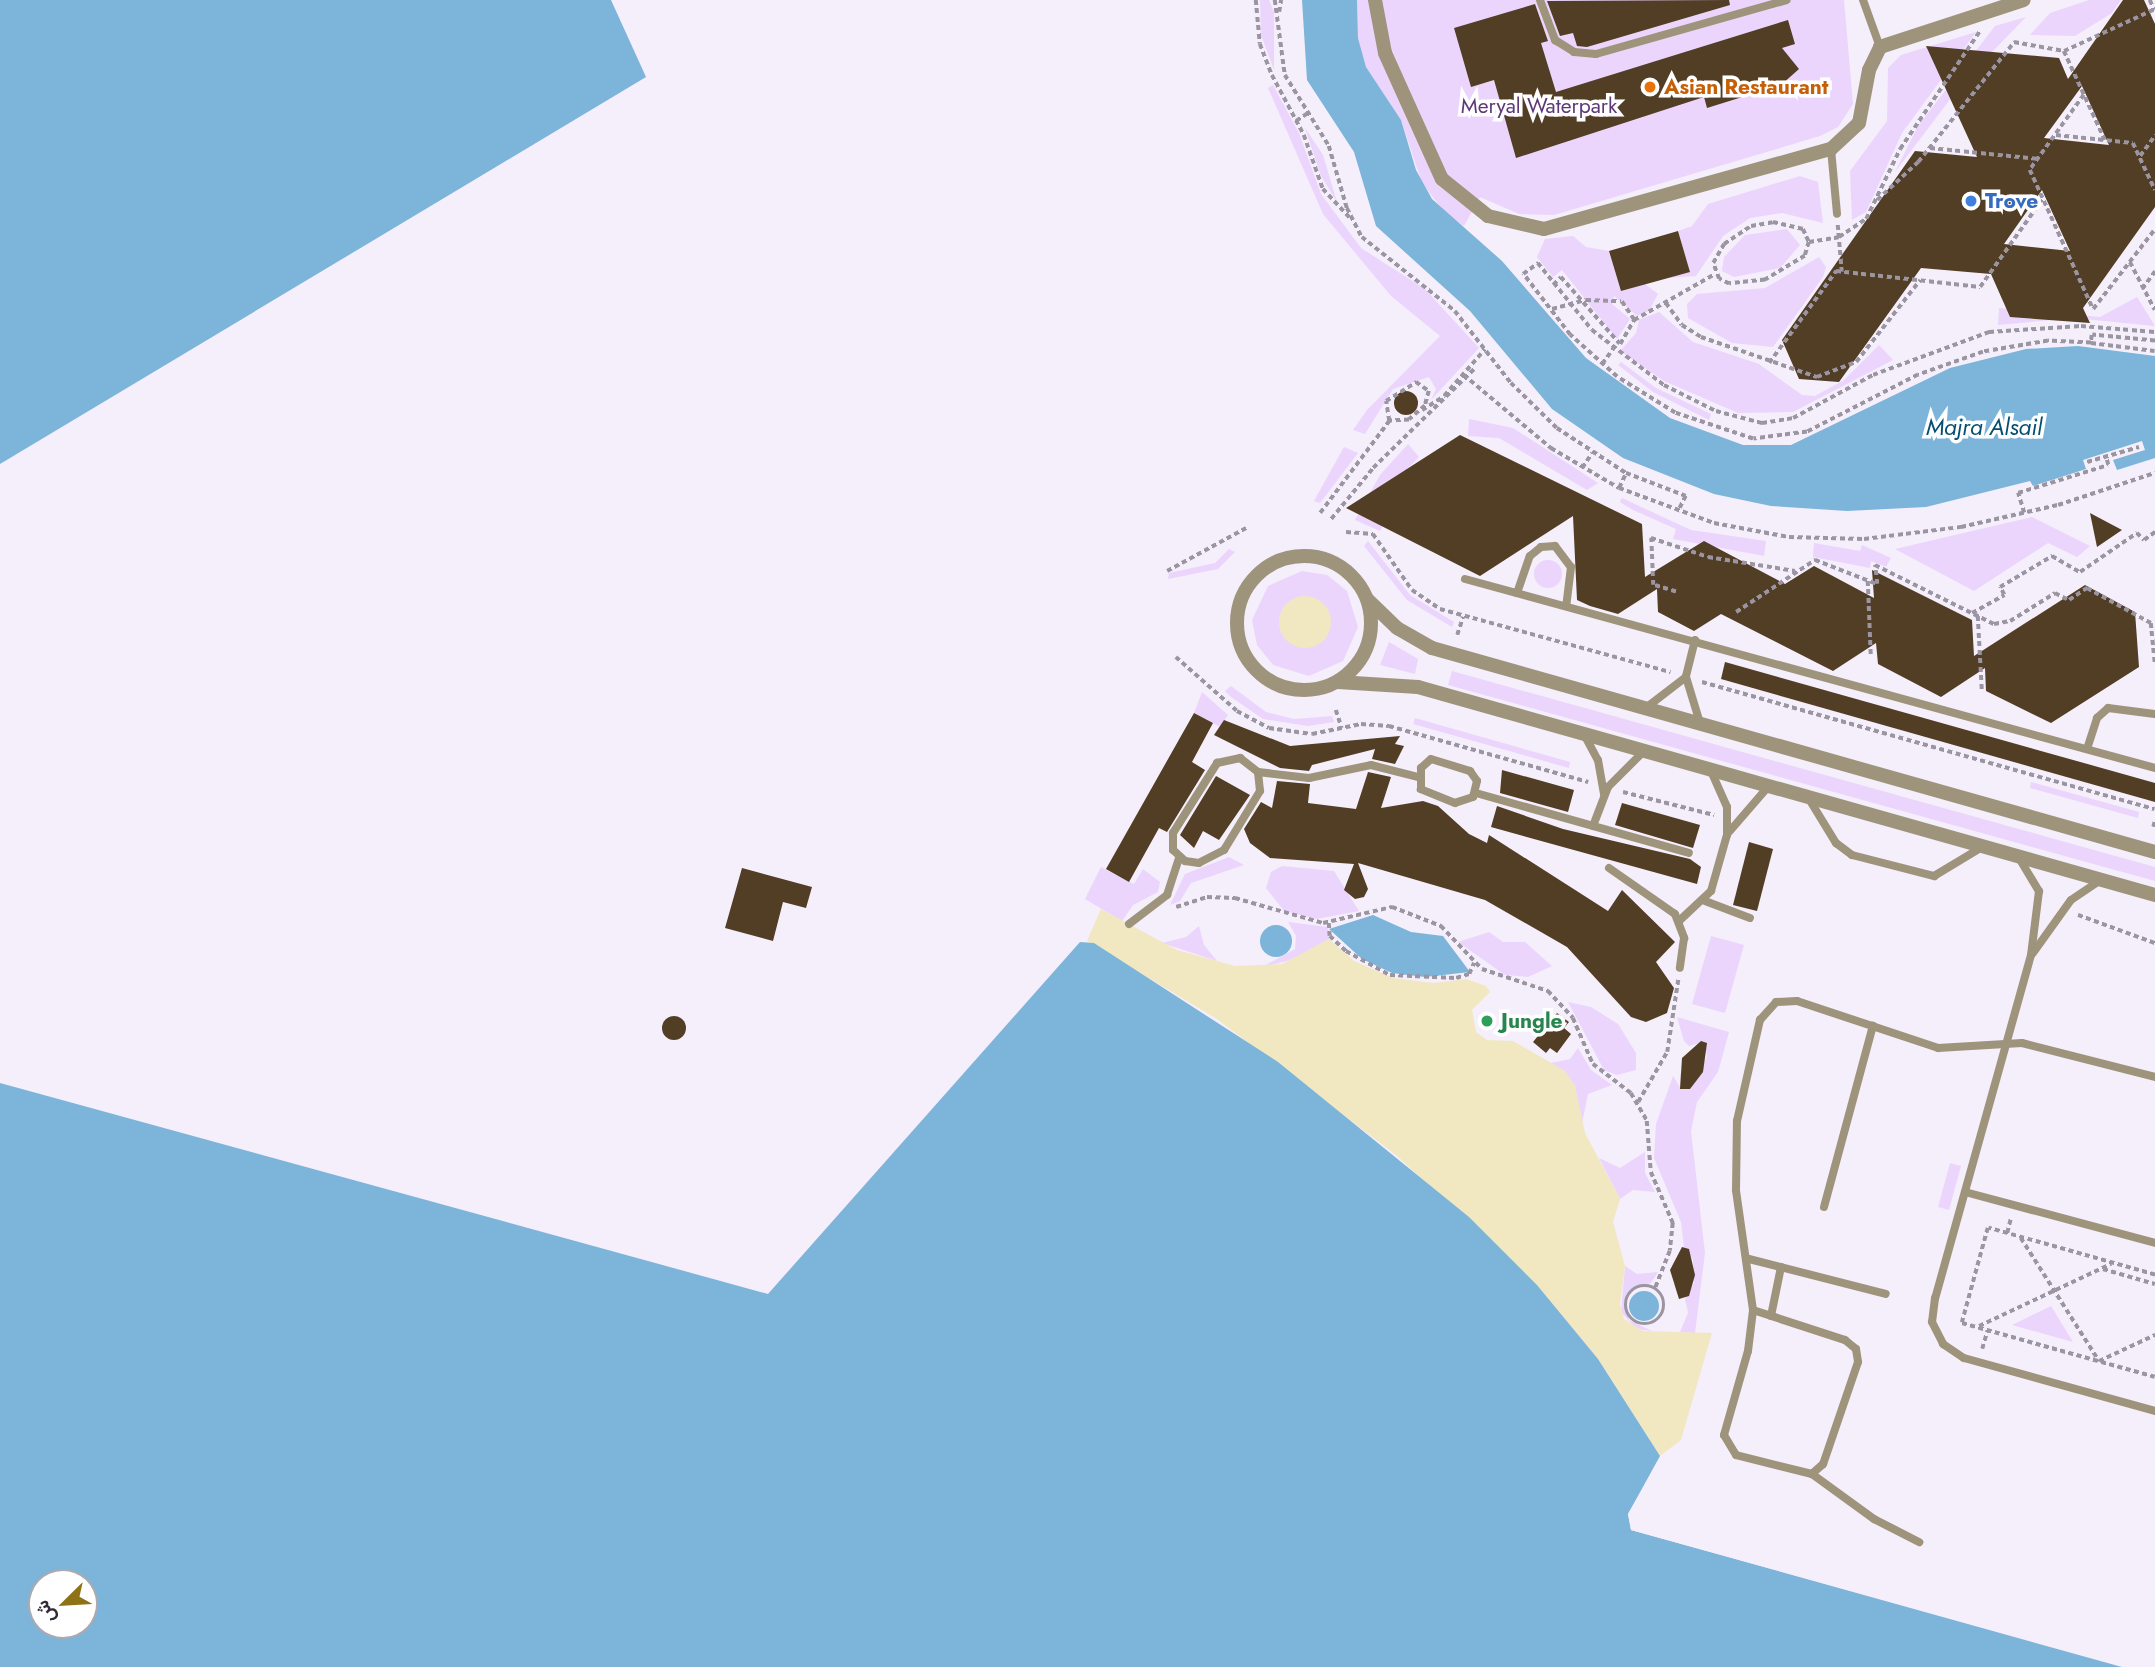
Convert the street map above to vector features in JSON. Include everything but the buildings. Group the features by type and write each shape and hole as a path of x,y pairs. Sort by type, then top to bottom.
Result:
{"street":[{"path":"1375,0 1385,53 1442,179 1469,206 1506,223 1560,227 1831,149 1859,123 1870,70 1880,47 2024,0"},
{"path":"2155,852 1643,710 1432,648 1397,628 1368,600 1344,568 1307,555 1280,560 1259,572 1240,603 1237,628 1243,652 1260,674 1284,688 1312,690 1338,682 1418,687 1712,773 2155,895"},
{"path":"1338,682 1368,646 1368,600"}],"lane":[{"path":"1540,0 1555,40 1574,52 1596,54 1787,0"},
{"path":"1863,0 1880,47"},
{"path":"1831,149 1837,214"},
{"path":"1517,593 1530,556 1541,547 1555,546 1566,554 1571,567 1566,606"},
{"path":"1465,579 2155,768"},
{"path":"1695,640 1686,677 1701,726"},
{"path":"1643,710 1686,677"},
{"path":"2087,749 2097,718 2108,708 2155,714"},
{"path":"1586,736 1605,789"},
{"path":"1593,826 1605,789 1642,753"},
{"path":"1129,924 1167,895 1179,858 1173,833 1217,763 1240,758 1258,772 1309,778 1371,765 1418,778"},
{"path":"1442,761 1473,774 1476,793 1465,803 1455,803 1424,791 1418,778 1424,762 1442,761"},
{"path":"1179,858 1199,863 1231,842 1260,791 1258,772"},
{"path":"1679,921 1705,901 1727,835 1728,819 1712,773"},
{"path":"1727,835 1767,788"},
{"path":"1476,793 1689,853"},
{"path":"1808,799 1836,843 1852,855 1934,876 1982,847"},
{"path":"2018,857 2039,891 2031,955 1932,1310 1943,1344 1964,1358 2155,1411"},
{"path":"1609,868 1665,904 1679,921 1684,947 1680,968"},
{"path":"2031,955 2063,909 2103,880"},
{"path":"1705,901 1750,918"},
{"path":"1919,1542 1874,1519 1812,1475 1736,1455 1726,1443 1753,1310 1749,1259 1736,1190 1735,1144 1741,1098 1764,1012 1790,1000 1950,1050 2007,1042 2155,1077"},
{"path":"1825,1207 1873,1026"},
{"path":"1965,1192 2155,1243"},
{"path":"1749,1259 1886,1294"},
{"path":"1771,1316 1781,1267"},
{"path":"1753,1310 1844,1340 1858,1356 1823,1464 1812,1475"}],"path":[{"path":"1256,0 1260,44 1296,121 1322,189 1351,218 1370,246 1437,294 1541,414 1592,453 1626,473 1686,496 1678,512"},
{"path":"1275,0 1279,14"},
{"path":"1281,0 1279,14 1282,65 1334,158 1351,218"},
{"path":"1715,274 1729,284 1765,281 1796,264 1809,242 1839,237 1858,226 1877,200 1930,148 2014,42 2064,51 2155,10 2150,0"},
{"path":"1877,200 1900,149 1980,35 1979,14"},
{"path":"2064,51 2105,141"},
{"path":"2084,95 2030,170 2093,309 2155,229"},
{"path":"1296,121 1308,113"},
{"path":"2056,135 2133,143 2155,190"},
{"path":"2140,157 2155,135"},
{"path":"1930,148 2039,159"},
{"path":"1769,363 1836,271 1980,287 2043,198"},
{"path":"1837,214 1842,272"},
{"path":"1715,274 1717,253 1751,226 1795,225 1809,242"},
{"path":"2130,261 2155,310"},
{"path":"2155,332 2081,326 1989,332 1884,370 1793,418 1762,423 1732,417 1691,399 1613,349 1553,285 1538,263 1523,274 1564,327 1601,364 1696,422 1734,436 1771,439 1807,432 1917,375 1983,352 2048,341 2155,351"},
{"path":"2142,289 2155,271"},
{"path":"1553,285 1560,277 1620,344 1634,320 1715,274"},
{"path":"1666,303 1691,332 1769,363 1817,377 1844,370 1920,280"},
{"path":"1552,309 1586,300 1621,302 1634,320"},
{"path":"2091,343 2092,335 2155,341"},
{"path":"1389,421 1402,422 1420,412 1464,374 1485,349"},
{"path":"1601,364 1613,349"},
{"path":"1331,519 1373,468 1474,369"},
{"path":"1464,374 1521,426 1582,468 1619,488 1678,512 1751,531 1826,540 1913,534 2024,513 2155,472"},
{"path":"1320,513 1389,421 1386,401 1412,383 1429,391 1420,412"},
{"path":"2087,462 2139,447"},
{"path":"1582,468 1592,453"},
{"path":"2024,513 2018,493 2108,465 2106,457"},
{"path":"1619,488 1626,473"},
{"path":"1167,571 1248,527"},
{"path":"1346,532 1373,534 1412,590 1463,616 2155,809"},
{"path":"1972,613 2004,595 2000,587 2052,556 2080,572 2137,533 2144,540 2155,532"},
{"path":"1676,592 1653,585 1651,538 1708,557 1797,571"},
{"path":"1736,612 1815,560 1877,584 1875,565 1994,624 2010,621 2055,593 2068,600 2087,588 2151,622 2155,663"},
{"path":"1868,580 1871,655"},
{"path":"1457,635 1463,616"},
{"path":"1978,616 1982,691"},
{"path":"1176,657 1237,711 1269,728 1312,734 1361,724 1404,729 1605,789 1728,819"},
{"path":"1336,709 1342,728"},
{"path":"2153,827 2155,820"},
{"path":"1171,910 1221,896 1329,923 1392,906 1441,926 1474,963 1494,975 1548,990 1573,1018 1593,1064 1638,1102 1648,1129 1651,1172 1673,1223 1670,1251 1655,1289"},
{"path":"2063,909 2155,943"},
{"path":"1329,923 1330,936 1346,951 1390,975 1456,978 1469,974 1474,963"},
{"path":"1638,1102 1667,1052 1680,968"},
{"path":"2007,1233 2013,1211"},
{"path":"2155,1275 1988,1228 1962,1323 2155,1377"},
{"path":"2020,1237 2099,1361"},
{"path":"1977,1327 2113,1263"},
{"path":"2101,1268 2155,1284"},
{"path":"1642,1286 1655,1289 1664,1300 1662,1313 1652,1322 1633,1319 1627,1306 1630,1294 1642,1286"},
{"path":"1982,1349 1987,1330"},
{"path":"2099,1361 2155,1335"}],"green space":[{"path":"1260,0 1269,0 1274,12 1274,70 1261,35"},
{"name":"Meryal Waterpark","path":"1357,0 1844,0 1853,104 1838,127 1820,136 1554,215 1519,214 1480,197 1464,226 1446,214 1422,183 1401,120 1366,67 1358,38"},
{"path":"2089,0 2121,0 2112,13 2075,36 2030,35 2050,13"},
{"path":"2026,17 1964,81 1895,172 1918,126 1995,26"},
{"path":"1976,32 1902,133 1866,212 1852,220 1850,171 1887,121 1888,68 1901,55"},
{"path":"1273,85 1299,133 1321,194 1361,248 1425,289 1479,348 1431,400 1436,389 1429,377 1393,389 1365,434 1353,430 1367,410 1440,336 1391,296 1323,214 1268,88"},
{"path":"1305,128 1323,155 1337,202 1321,176"},
{"path":"1800,176 1818,182 1823,223 1782,213 1750,218 1723,236 1696,276 1667,278 1690,272 1678,231 1692,226 1708,204"},
{"path":"1787,229 1800,245 1780,268 1734,277 1722,271 1724,257 1745,235"},
{"path":"1573,236 1586,247 1609,251 1621,291 1645,284 1658,294 1649,311 1637,316 1614,296 1612,304 1630,319 1617,339 1562,270 1553,277 1537,257 1545,239"},
{"path":"1819,257 1826,267 1823,277 1773,347 1732,343 1688,318 1687,304 1697,294 1765,288"},
{"path":"2137,297 2155,326 2073,318 1998,325 1999,308 2100,317"},
{"path":"1659,312 1693,342 1759,364 1802,395 1815,396 1844,380 1879,345 1893,360 1793,412 1738,413 1664,381 1620,351 1636,333 1639,320"},
{"path":"1621,362 1656,388 1711,414 1709,420 1653,392 1618,365"},
{"path":"1469,419 1513,428 1598,483 1587,490 1499,438 1468,436"},
{"path":"1408,444 1419,457 1407,469 1380,531 1355,520 1380,475"},
{"path":"1344,447 1358,453 1320,503 1314,501"},
{"path":"1622,498 1691,530 1766,541 1764,556 1673,539 1676,529 1633,510 1620,502"},
{"path":"2032,517 2090,546 2077,557 2048,543 1974,591 1895,549"},
{"path":"1368,541 1410,595 1454,622 1452,627 1407,600 1364,546"},
{"path":"1814,543 1860,551 1862,545 1891,558 1886,567 1871,561 1870,568 1813,557"},
{"path":"1229,549 1235,552 1218,569 1168,579 1169,573 1215,563"},
{"path":"1548,560 1558,564 1562,574 1558,584 1548,588 1538,584 1534,574 1538,564"},
{"path":"1302,571 1327,575 1347,591 1358,627 1343,661 1309,676 1273,665 1257,645 1252,620 1268,586","holes":["1286,604 1328,632 1324,640 1299,647 1280,630"]},
{"path":"1389,642 1418,659 1415,674 1380,665"},
{"path":"1452,671 2155,867 2155,881 1448,685"},
{"path":"1231,686 1266,712 1294,719 1332,716 1334,722 1308,726 1263,719 1225,691"},
{"path":"1202,692 1228,715 1220,727 1194,713"},
{"path":"1415,718 1570,762 1569,768 1413,724"},
{"path":"2031,782 2139,812 2138,818 2030,788"},
{"path":"1229,857 1244,865 1191,883 1180,901 1170,905 1185,874"},
{"path":"1282,866 1334,871 1359,911 1317,919 1284,911 1266,888 1271,872"},
{"path":"1101,867 1134,884 1143,869 1160,882 1158,892 1133,905 1122,921 1085,899"},
{"path":"1288,922 1328,927 1329,939 1296,959 1262,967 1295,949 1296,936"},
{"path":"1199,926 1204,945 1217,961 1162,943 1186,937"},
{"path":"1489,932 1503,942 1525,942 1552,966 1528,977 1505,975 1458,942"},
{"path":"1711,936 1744,945 1725,1013 1692,1004"},
{"path":"1568,1002 1591,1007 1618,1024 1636,1053 1636,1070 1617,1075 1604,1070"},
{"path":"1677,1017 1729,1032 1718,1072 1697,1102 1691,1131 1705,1253 1695,1333 1680,1332 1688,1313 1685,1299 1694,1283 1693,1259 1684,1247 1681,1222 1654,1158 1656,1124 1673,1076 1681,1089 1690,1089 1707,1056 1704,1042 1689,1046 1684,1041"},
{"path":"1578,1048 1591,1070 1612,1085 1588,1094 1582,1123 1575,1086 1551,1063 1570,1059"},
{"path":"1645,1152 1645,1173 1655,1192 1633,1190 1620,1199 1599,1158 1620,1168"},
{"path":"1950,1163 1961,1166 1949,1210 1938,1207"},
{"path":"1625,1266 1637,1274 1658,1272 1651,1283 1633,1287 1624,1303 1629,1320 1652,1331 1636,1329 1621,1312"},
{"path":"2051,1306 2073,1342 2012,1325"}],"sand":[{"path":"1305,596 1315,598 1323,604 1329,612 1329,632 1323,640 1315,646 1305,648 1295,646 1287,640 1281,632 1279,622 1281,612 1287,604 1295,598"},
{"path":"1101,909 1177,950 1235,966 1282,964 1329,939 1354,961 1393,978 1434,983 1466,979 1486,986 1490,992 1472,1010 1476,1032 1487,1040 1513,1041 1565,1071 1575,1086 1585,1133 1620,1199 1613,1222 1625,1266 1620,1304 1624,1319 1643,1331 1712,1333 1681,1440 1660,1456 1598,1359 1537,1285 1396,1155 1217,1019 1087,941"}],"water":[{"path":"0,0 611,0 646,77 0,464"},
{"name":"Majra Alsail","path":"1302,0 1357,0 1358,38 1366,67 1401,120 1416,170 1432,199 1502,261 1586,358 1670,418 1743,445 1791,445 1950,368 2026,349 2078,346 2155,356 2155,458 2117,470 2113,460 2145,450 2142,441 2083,460 2086,469 2033,486 2030,481 1926,507 1847,511 1771,506 1714,494 1623,458 1552,409 1470,311 1376,226 1354,152 1307,80"},
{"path":"1373,915 1411,932 1443,936 1470,972 1425,977 1392,973 1362,959 1329,929"},
{"path":"1276,925 1287,930 1292,941 1287,952 1276,957 1265,952 1260,941 1265,930"},
{"path":"1080,942 1094,943 1278,1062 1469,1217 1537,1285 1598,1359 1660,1456 1628,1514 1631,1530 2122,1667 0,1667 0,1083 768,1294"},
{"path":"1644,1291 1655,1295 1659,1306 1655,1317 1644,1321 1633,1317 1629,1306 1633,1295"}],"pier":[{"path":"1663,1454 1631,1515 1633,1527 2126,1667 1631,1530 1628,1514"}],"place":[{"name":"Asian Restaurant","path":"1650,87"},
{"name":"Trove","path":"1971,201"},
{"name":"Jungle","path":"1487,1021"}]}
